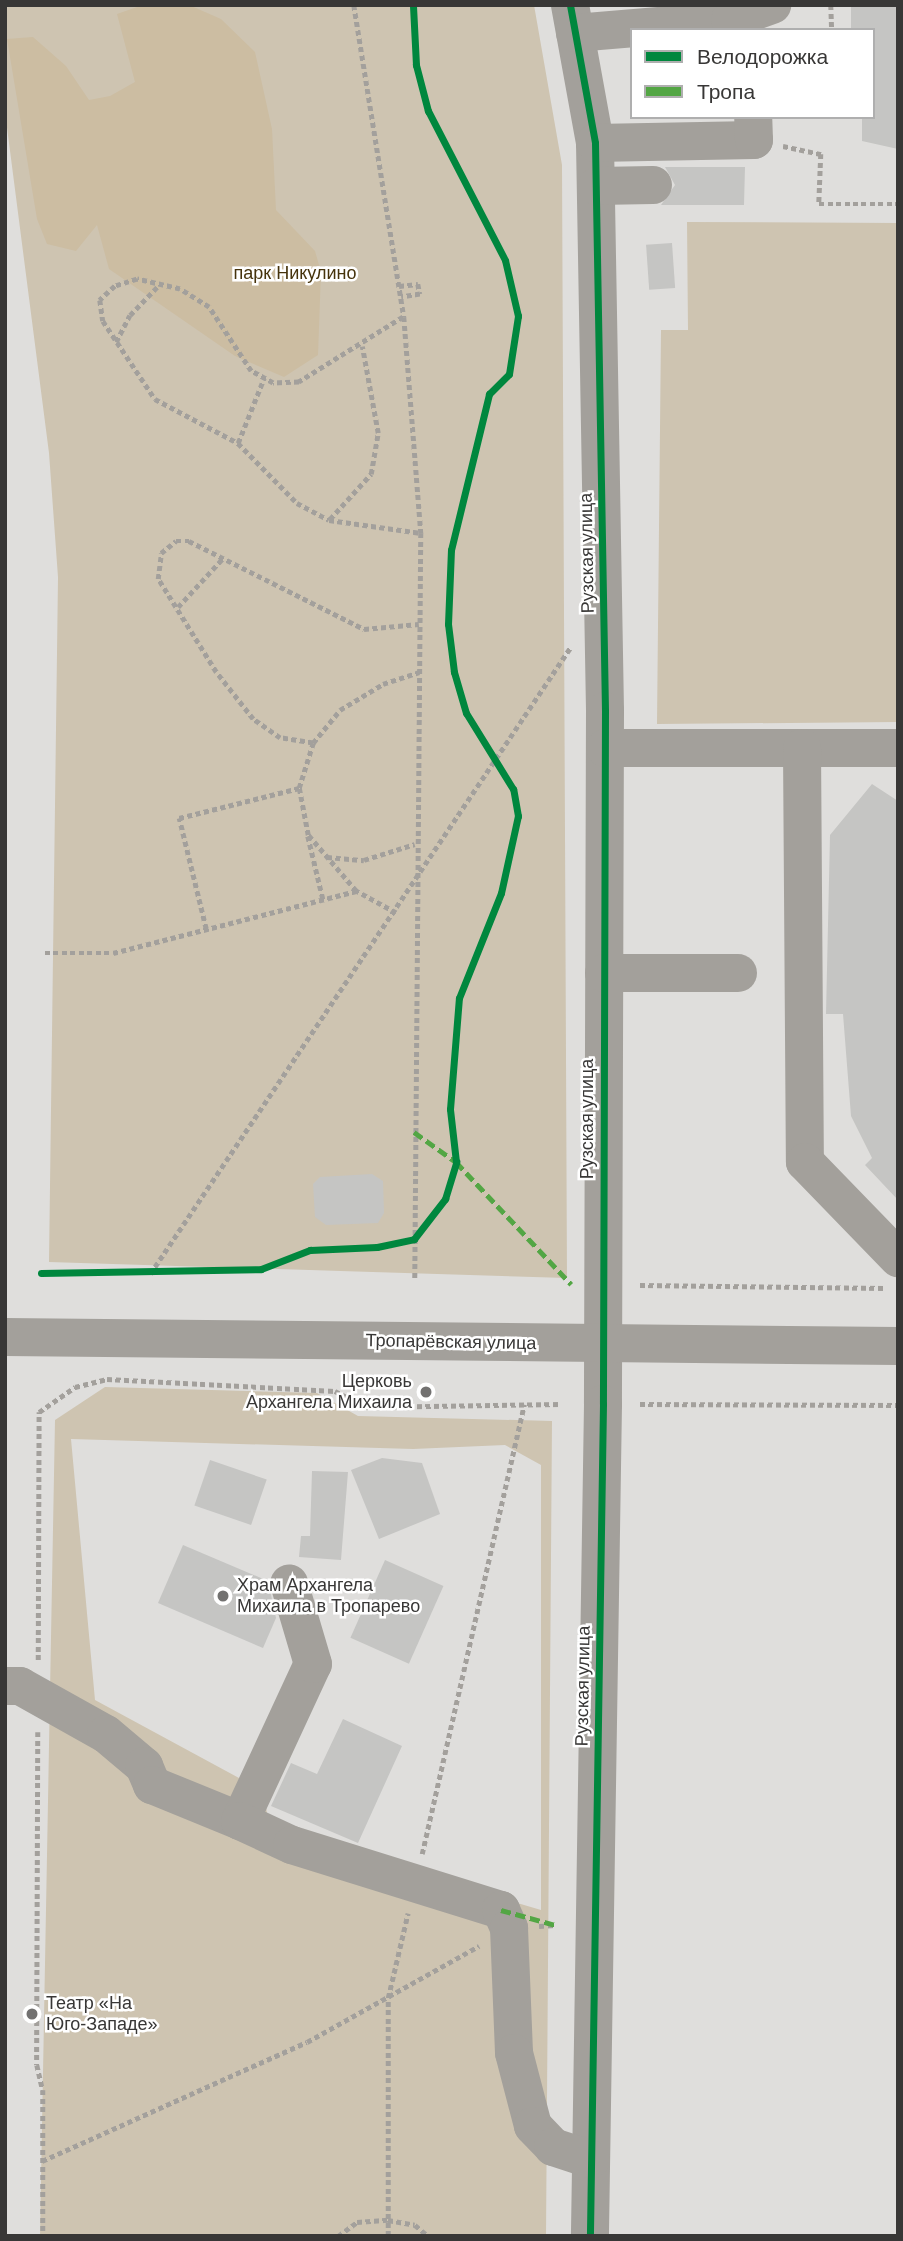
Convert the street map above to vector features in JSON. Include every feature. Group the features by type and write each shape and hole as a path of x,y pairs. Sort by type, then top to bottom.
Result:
{"street":[{"path":"573,19 730,20 772,5"},
{"name":"Рузская улица","path":"573,19 595,143 597,186 605,748 603,1343 590,2236"},
{"path":"595,143 754,129"},
{"path":"597,186 653,185"},
{"path":"605,748 898,748"},
{"path":"802,748 805,1162 898,1258"},
{"path":"604,973 738,973"},
{"name":"Тропарёвская улица","path":"5,1337 898,1346"},
{"path":"240,1821 313,1664 289,1583"},
{"path":"22,1691 106,1734 144,1766 152,1785 292,1845 501,1910 509,1928 514,2053 533,2126 553,2147 591,2159"}],"path":[{"path":"354,5 404,317 421,533 414,886 415,1280"},
{"path":"831,5 832,28"},
{"path":"754,129 821,154 819,204 898,204"},
{"path":"404,317 362,346 299,382 264,378 251,371 209,307 180,289 157,287 137,279 115,286 100,300 103,321 155,399 238,443 297,503 329,520 421,533"},
{"path":"399,286 418,284 420,294 401,297"},
{"path":"116,343 130,315 157,287"},
{"path":"329,520 371,474 378,433 362,346"},
{"path":"238,443 243,422 264,378"},
{"path":"313,743 280,738 253,719 216,672 178,607 158,579 161,553 176,541 189,541 364,629 419,624"},
{"path":"178,607 223,558"},
{"path":"153,1270 396,913 575,641"},
{"path":"323,900 299,788 313,743 340,710 383,684 419,672"},
{"path":"488,747 501,769"},
{"path":"206,929 179,818 299,788"},
{"path":"308,835 355,891 396,913"},
{"path":"326,857 364,860 415,844"},
{"path":"45,953 113,953 355,891"},
{"path":"402,1242 414,1239 430,1219"},
{"path":"142,1268 153,1270 168,1267"},
{"path":"640,1285 898,1288"},
{"path":"43,2236 43,2090 37,2065 22,1691 39,1412 75,1387 107,1379 335,1391 366,1407 561,1404"},
{"path":"388,2236 388,1998 524,1404"},
{"path":"640,1404 898,1405"},
{"path":"42,2161 307,2042 509,1928"},
{"path":"338,2236 356,2222 388,2220 415,2225 428,2236"}],"green space":[{"name":"парк Никулино","path":"5,5 534,5 562,165 567,1278 49,1262 58,577 49,453 5,112"},
{"path":"143,5 189,5 221,19 255,52 272,129 276,210 315,251 321,272 318,355 284,377 235,356 109,269 97,225 76,251 47,244 37,219 7,39 33,37 66,66 89,100 110,96 135,82 117,14"},
{"path":"687,222 898,223 898,722 657,724 661,330 688,330"},
{"path":"105,1387 317,1393 358,1416 552,1421 546,2236 40,2236 55,1420","holes":["71,1439 413,1449 505,1445 541,1465 541,1910 270,1829 263,1791 95,1700"]}],"building":[{"path":"851,5 898,5 898,149 862,141 862,119 875,119 875,28 851,28"},
{"path":"665,167 745,167 744,205 661,205 675,185"},
{"path":"672,243 675,288 649,290 646,245"},
{"path":"872,784 898,801 898,1200 865,1165 872,1158 851,1116 843,1014 826,1014 830,835"},
{"path":"372,1174 383,1181 384,1213 378,1223 326,1225 315,1217 313,1184 320,1177"},
{"path":"382,1458 422,1463 440,1514 379,1539 351,1470"},
{"path":"210,1460 267,1480 251,1525 194,1505"},
{"path":"312,1471 348,1472 341,1560 299,1557 301,1536 310,1536"},
{"name":"Храм Архангела Михаила в Тропарево","path":"183,1545 268,1581 276,1618 263,1648 158,1603"},
{"path":"385,1560 443,1586 409,1664 350,1638"},
{"path":"343,1719 402,1746 358,1843 271,1806 291,1763 317,1774"}],"marked path":[{"path":"414,1132 456,1162 571,1284"},
{"path":"501,1910 555,1925"}],"cycle path":[{"path":"41,1273 261,1269 310,1250 377,1247 414,1239 445,1199 456,1162 450,1109 459,998 501,893 518,816 513,789 466,713 454,672 448,624 451,550 489,394 509,374 518,316 505,260 428,111 416,65 413,5"},
{"path":"570,5 595,143 605,711 603,1404 590,2236"}],"place":[{"name":"Церковь Архангела Михаила","path":"426,1392"},
{"name":"Храм Архангела Михаила в Тропарево","path":"223,1596"},
{"name":"Театр «На Юго-Западе»","path":"32,2014"}]}
